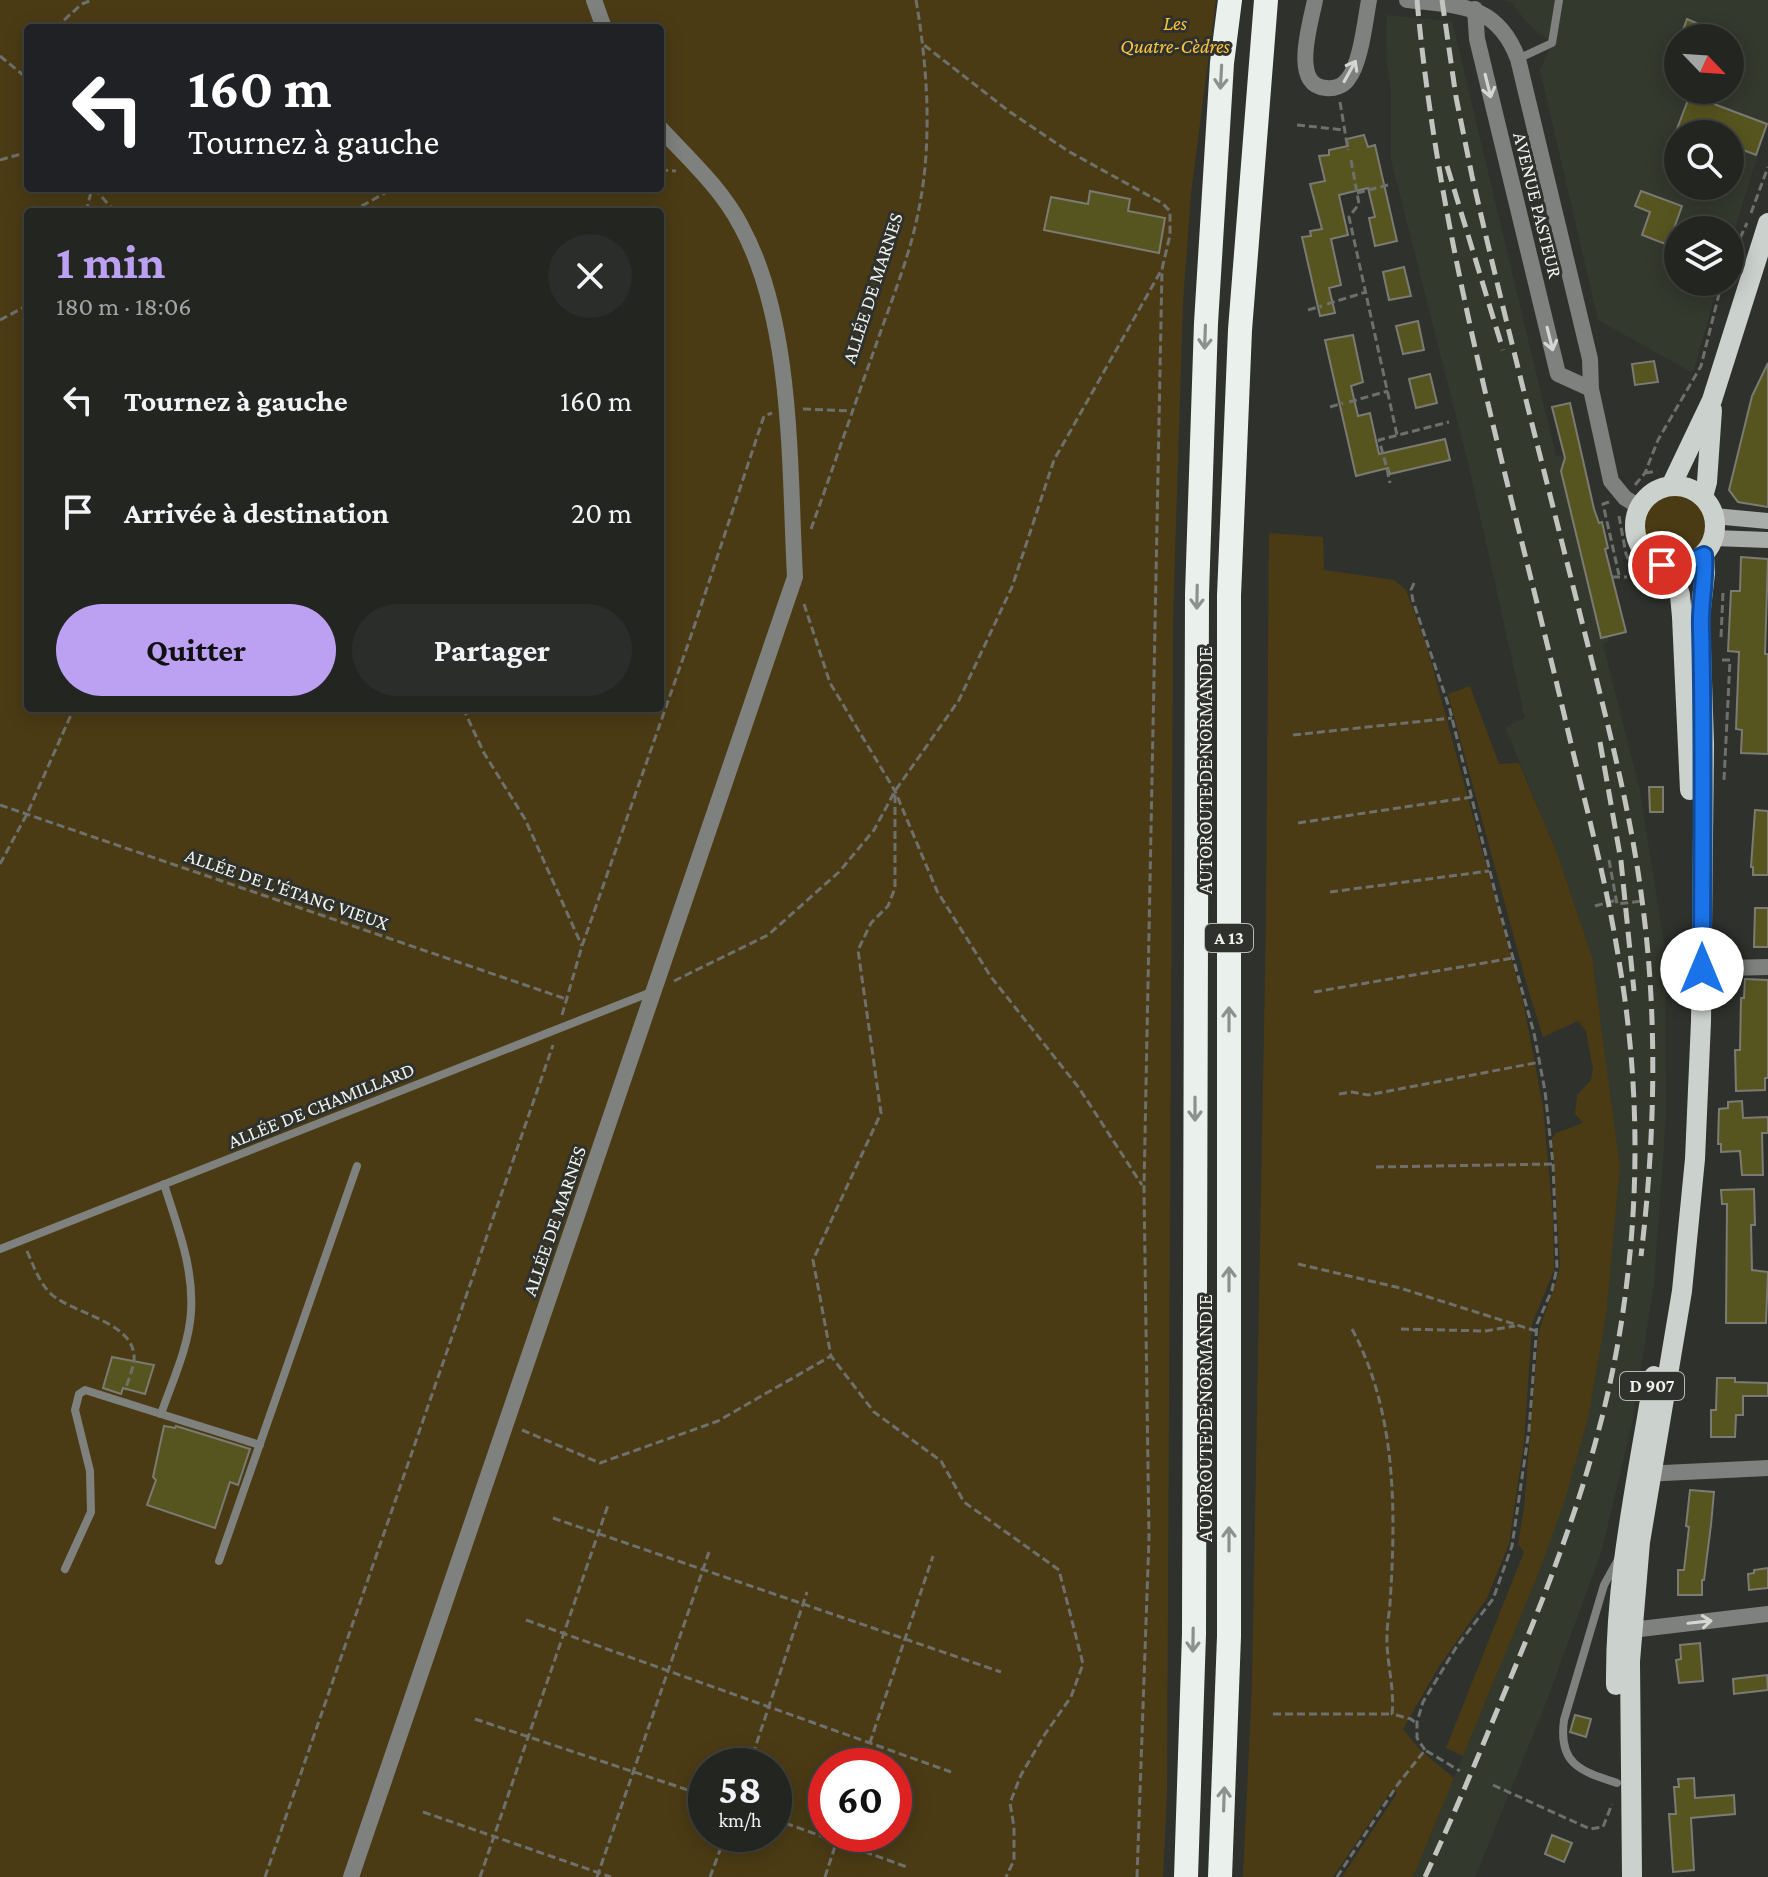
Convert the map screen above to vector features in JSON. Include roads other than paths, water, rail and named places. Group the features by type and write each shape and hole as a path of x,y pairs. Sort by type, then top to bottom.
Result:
{"highway":[{"name":"AUTOROUTE DE NORMANDIE","path":"1186,1877 1194,1634 1197,594 1207,308 1222,63 1230,0"},
{"name":"AUTOROUTE DE NORMANDIE","path":"1220,1877 1229,1636 1229,596 1240,330 1266,0"}],"main road":[{"path":"1671,486 1712,400 1760,269 1768,223"},
{"path":"1703,497 1707,482 1712,400"},
{"path":"1671,486 1693,490 1703,497 1714,516 1709,546 1689,564 1672,567 1654,561 1639,544 1636,519 1636,498 1648,497 1671,486"},
{"name":"D 907","path":"1632,1877 1630,1661 1624,1631 1640,1542 1644,1474 1672,1265 1684,1139 1696,969 1704,744 1700,617 1709,546"},
{"name":"D 907","path":"1672,567 1680,595 1689,736 1696,969"},
{"name":"D 907","path":"1619,1877 1615,1793 1624,1631 1624,1551 1644,1474"}],"street":[{"path":"594,0 603,24"},
{"path":"1315,0 1304,65 1310,80 1317,87 1338,87 1348,79 1356,62 1369,0"},
{"name":"AVENUE PASTEUR","path":"1407,0 1475,9 1486,14 1510,38 1518,59 1590,359 1591,389 1611,481 1625,498 1636,498"},
{"name":"AVENUE PASTEUR","path":"1475,9 1476,31 1558,374 1591,389"},
{"name":"ALLÉE DE MARNES","path":"351,1877 795,577 785,408 768,291 740,224 664,133"},
{"path":"1714,516 1768,521"},
{"path":"1709,546 1768,540"},
{"path":"1696,969 1768,967"},
{"path":"1644,1474 1768,1468"},
{"path":"1624,1631 1768,1614"}],"lane":[{"path":"1518,59 1552,43 1559,0"},
{"path":"1476,31 1484,23 1499,25"},
{"path":"1574,381 1590,359"},
{"name":"ALLÉE DE CHAMILLARD","path":"0,1249 654,991"},
{"path":"219,1561 357,1166"},
{"path":"161,1414 187,1336 191,1313 187,1257 164,1184"},
{"path":"65,1569 91,1512 90,1471 77,1420 76,1401 85,1390 260,1445"},
{"path":"1615,1793 1571,1761 1564,1751 1562,1739 1564,1720 1604,1585 1624,1551"}],"railway":[{"path":"1417,0 1427,91 1458,271 1614,930 1630,1040 1635,1120 1634,1201 1627,1281 1609,1388 1582,1490 1547,1589 1425,1877"},
{"path":"1442,0 1456,97 1472,176 1608,726 1637,865 1651,989 1653,1078 1641,1256"},
{"path":"1447,166 1503,350"},
{"path":"1600,742 1621,861 1634,991"}],"park label":[{"name":"Les Quatre-Cèdres","path":"1175,34"}]}
